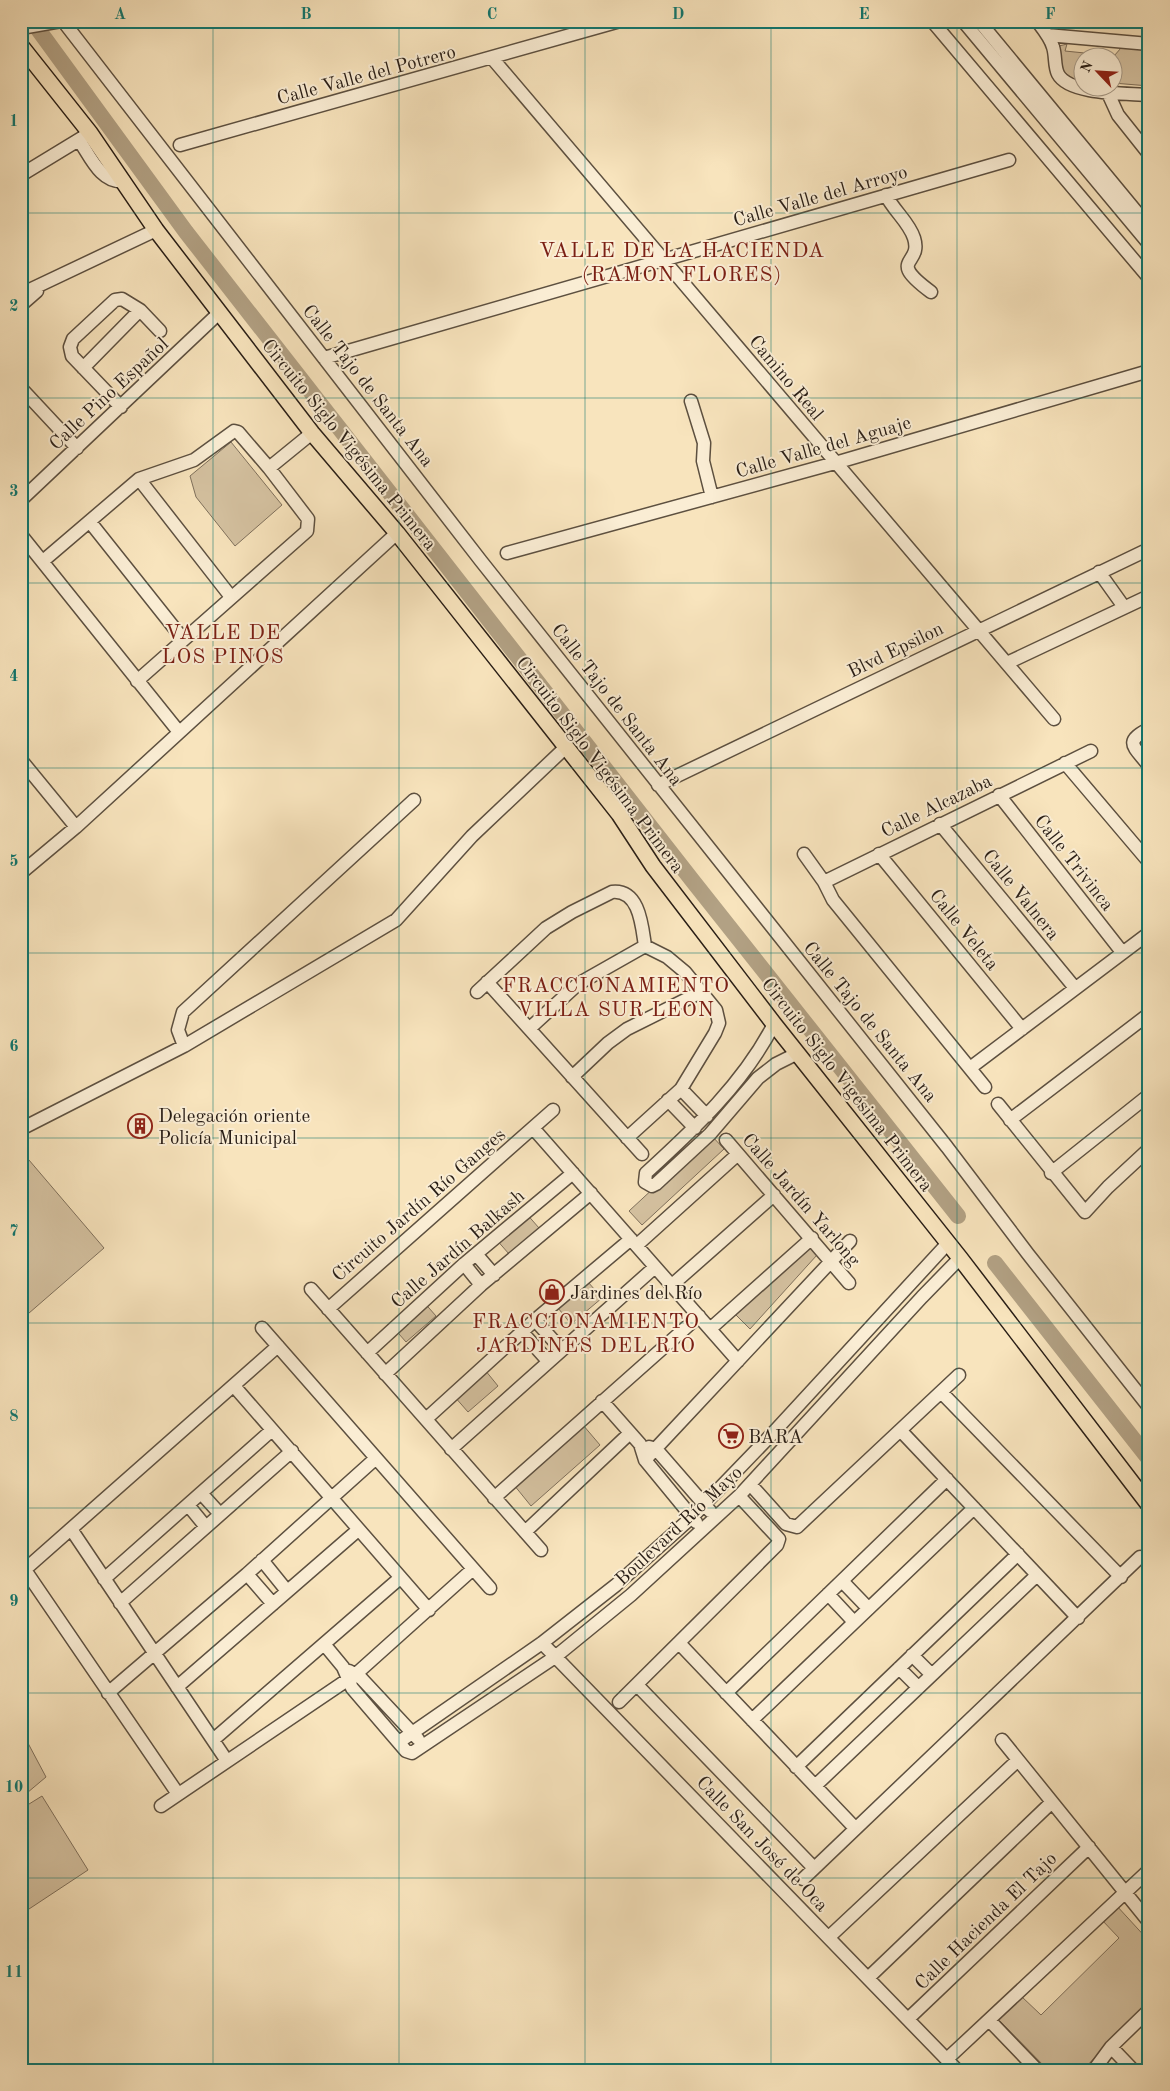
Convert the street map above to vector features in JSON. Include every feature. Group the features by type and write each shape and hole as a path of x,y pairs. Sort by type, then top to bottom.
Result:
{"main road":[{"name":"Circuito Siglo Vigésima Primera","path":"21,46 84,136 124,181 156,230 219,313 312,433 397,533 619,814 653,866 774,1024 960,1258 1149,1505"}],"street":[{"name":"Calle Valle del Potrero","path":"180,145 620,21"},
{"path":"932,21 1149,278"},
{"path":"963,21 1149,244"},
{"path":"979,21 1149,226"},
{"path":"1037,21 1048,35 1053,48 1057,72 1061,78 1072,85"},
{"path":"21,28 59,22"},
{"name":"Calle Tajo de Santa Ana","path":"59,22 658,785 948,1147 1028,1254 1149,1407"},
{"path":"1048,35 1149,44"},
{"name":"Camino Real","path":"492,58 976,630 1007,663 1054,719"},
{"path":"1122,92 1149,95"},
{"path":"1110,98 1118,115 1149,154"},
{"path":"21,175 84,136"},
{"name":"Calle Valle del Arroyo","path":"324,358 1009,160"},
{"path":"886,195 914,239 914,252 908,262 908,271 913,279 931,292"},
{"path":"21,294 156,230"},
{"path":"21,305 48,281"},
{"path":"120,407 72,356 70,347 73,339 115,300 122,299 140,310 160,331"},
{"path":"83,368 140,310"},
{"name":"Calle Pino Español","path":"21,500 219,313"},
{"name":"Calle Valle del Aguaje","path":"507,553 835,464 1149,371"},
{"path":"21,388 77,448"},
{"path":"691,401 704,443 703,461 712,497"},
{"path":"43,561 138,479 194,460 234,431 238,432 270,468 308,519 307,531 137,681"},
{"path":"270,468 312,433"},
{"path":"138,479 231,597"},
{"path":"90,522 184,639"},
{"path":"21,855 25,870 76,827 397,533"},
{"path":"24,542 43,561 179,732"},
{"name":"Blvd Epsilon","path":"658,785 976,630 1149,549"},
{"path":"1099,572 1124,607"},
{"path":"1007,663 1149,596"},
{"path":"1149,729 1132,740 1134,746 1149,766"},
{"path":"21,1129 184,1046 396,920 472,836 566,747"},
{"name":"Calle Alcazaba","path":"824,882 1091,751"},
{"path":"21,760 76,827"},
{"path":"1065,764 1149,862"},
{"name":"Calle Trivinca","path":"998,795 1122,952"},
{"path":"184,1046 178,1030 183,1012 414,800"},
{"name":"Calle Valnera","path":"940,824 1075,988"},
{"path":"804,854 824,882 833,900 985,1087"},
{"name":"Calle Veleta","path":"879,854 1022,1028"},
{"path":"477,992 559,919 603,895 618,891 628,896 636,906 646,946 678,964 716,1010 719,1023 715,1034 681,1089 627,1138"},
{"path":"970,1068 1149,933"},
{"path":"530,1028 578,984 599,970 646,946"},
{"path":"487,982 642,1154"},
{"path":"572,1077 608,1043 627,1029 701,992"},
{"path":"1010,1120 1149,1014"},
{"path":"774,1024 747,1070 707,1116 646,1173 644,1182 648,1185 656,1184 710,1134 758,1078 776,1064 798,1053"},
{"path":"747,1070 758,1078"},
{"path":"681,1089 707,1116"},
{"path":"1052,1173 1149,1094"},
{"path":"668,1100 695,1128"},
{"path":"998,1104 1085,1212 1108,1187 1149,1149"},
{"name":"Circuito Jardín Río Ganges","path":"328,1309 553,1110"},
{"name":"Circuito Jardín Río Ganges","path":"533,1128 738,1361"},
{"name":"Calle Jardín Yarlong","path":"726,1140 849,1283"},
{"path":"426,1419 535,1320 634,1242 738,1154"},
{"name":"Calle Jardín Balkash","path":"366,1353 464,1264 573,1173"},
{"path":"385,1374 481,1285 591,1194"},
{"path":"672,1286 774,1195"},
{"path":"710,1329 812,1238"},
{"path":"645,1460 850,1240"},
{"name":"Boulevard Río Mayo","path":"948,1243 705,1505 616,1586 542,1643 413,1732 402,1747 412,1753 555,1657 631,1595 739,1496 960,1258"},
{"path":"476,1254 494,1275"},
{"path":"464,1264 481,1285"},
{"path":"451,1449 655,1267"},
{"name":"Circuito Jardín Río Ganges","path":"311,1289 541,1550"},
{"path":"494,1498 699,1316"},
{"path":"535,1320 561,1349"},
{"path":"262,1328 490,1588"},
{"path":"522,1332 548,1362"},
{"path":"178,1794 23,1571 278,1346"},
{"path":"750,1484 786,1524 797,1527 959,1375"},
{"path":"234,1386 429,1610"},
{"path":"941,1392 1121,1577"},
{"path":"602,1401 640,1444 645,1460 703,1530"},
{"path":"104,1578 272,1430"},
{"path":"901,1431 1078,1618"},
{"path":"525,1532 630,1433"},
{"path":"640,1444 656,1448 716,1518"},
{"path":"120,1603 292,1451"},
{"path":"108,1693 247,1574 375,1459"},
{"path":"726,1693 946,1479"},
{"path":"202,1493 220,1514"},
{"path":"619,1702 777,1545 779,1539 739,1496"},
{"path":"188,1505 206,1527"},
{"path":"752,1720 974,1508"},
{"path":"71,1529 226,1761"},
{"path":"177,1687 358,1530"},
{"path":"796,1767 1018,1554"},
{"path":"803,1880 854,1828 1078,1618 1140,1557"},
{"path":"262,1560 287,1592"},
{"path":"160,1806 349,1673 429,1610 474,1569"},
{"path":"247,1574 273,1604"},
{"path":"815,1786 931,1674 1038,1575"},
{"path":"213,1740 400,1578"},
{"path":"842,1581 868,1608"},
{"path":"828,1594 854,1622"},
{"name":"Calle San José de Oca","path":"542,1643 957,2070"},
{"path":"679,1643 854,1828"},
{"path":"324,1644 349,1673 413,1732 423,1745"},
{"path":"912,1655 931,1674"},
{"path":"899,1668 918,1687"},
{"path":"349,1673 352,1688 402,1747"},
{"path":"637,1685 814,1868"},
{"path":"1002,1740 1149,1922"},
{"path":"829,1938 1018,1760"},
{"path":"868,1978 1052,1802"},
{"name":"Calle Hacienda El Tajo","path":"908,2019 1088,1848"},
{"path":"947,2059 1146,1873"},
{"path":"1094,2070 1111,2047 1149,2010"},
{"path":"990,2020 1037,2070"},
{"path":"1111,2047 1133,2070"}],"shaded area":[{"path":"1128,40 1149,42 1149,86 1122,84 1121,48"},
{"path":"1067,44 1065,51 1072,52 1072,77 1057,68 1055,47"},
{"path":"231,442 282,505 235,546 196,497 190,476"},
{"path":"711,1135 724,1149 642,1225 629,1211"},
{"path":"23,1153 104,1248 21,1320 21,1154"},
{"path":"525,1212 539,1228 509,1254 495,1238"},
{"path":"809,1246 817,1255 750,1329 735,1314"},
{"path":"588,1282 602,1298 571,1324 558,1308"},
{"path":"422,1300 436,1316 406,1342 392,1326"},
{"path":"485,1370 498,1386 468,1412 454,1396"},
{"path":"583,1425 600,1445 531,1506 514,1485"},
{"path":"21,1730 46,1777 21,1798"},
{"path":"42,1796 88,1870 29,1909 21,1896 21,1809"},
{"path":"1116,1905 1149,1941 1149,2000 1083,2070 1048,2070 998,2019 1021,1996 1041,2015 1119,1938 1101,1919"}],"waterway":[{"path":"32,21 186,232 692,880 958,1216"},
{"path":"995,1263 1149,1459"}],"place":[{"name":"Delegación oriente Policía Municipal","path":"140,1126"},
{"name":"Jardines del Río","path":"552,1292"},
{"name":"BARA","path":"731,1436"}],"district":[{"name":"VALLE DE LA HACIENDA (RAMON FLORES)","path":"682,262"},
{"name":"VALLE DE LOS PINOS","path":"223,644"},
{"name":"FRACCIONAMIENTO VILLA SUR LEON","path":"616,997"},
{"name":"FRACCIONAMIENTO JARDINES DEL RIO","path":"586,1333"}]}
